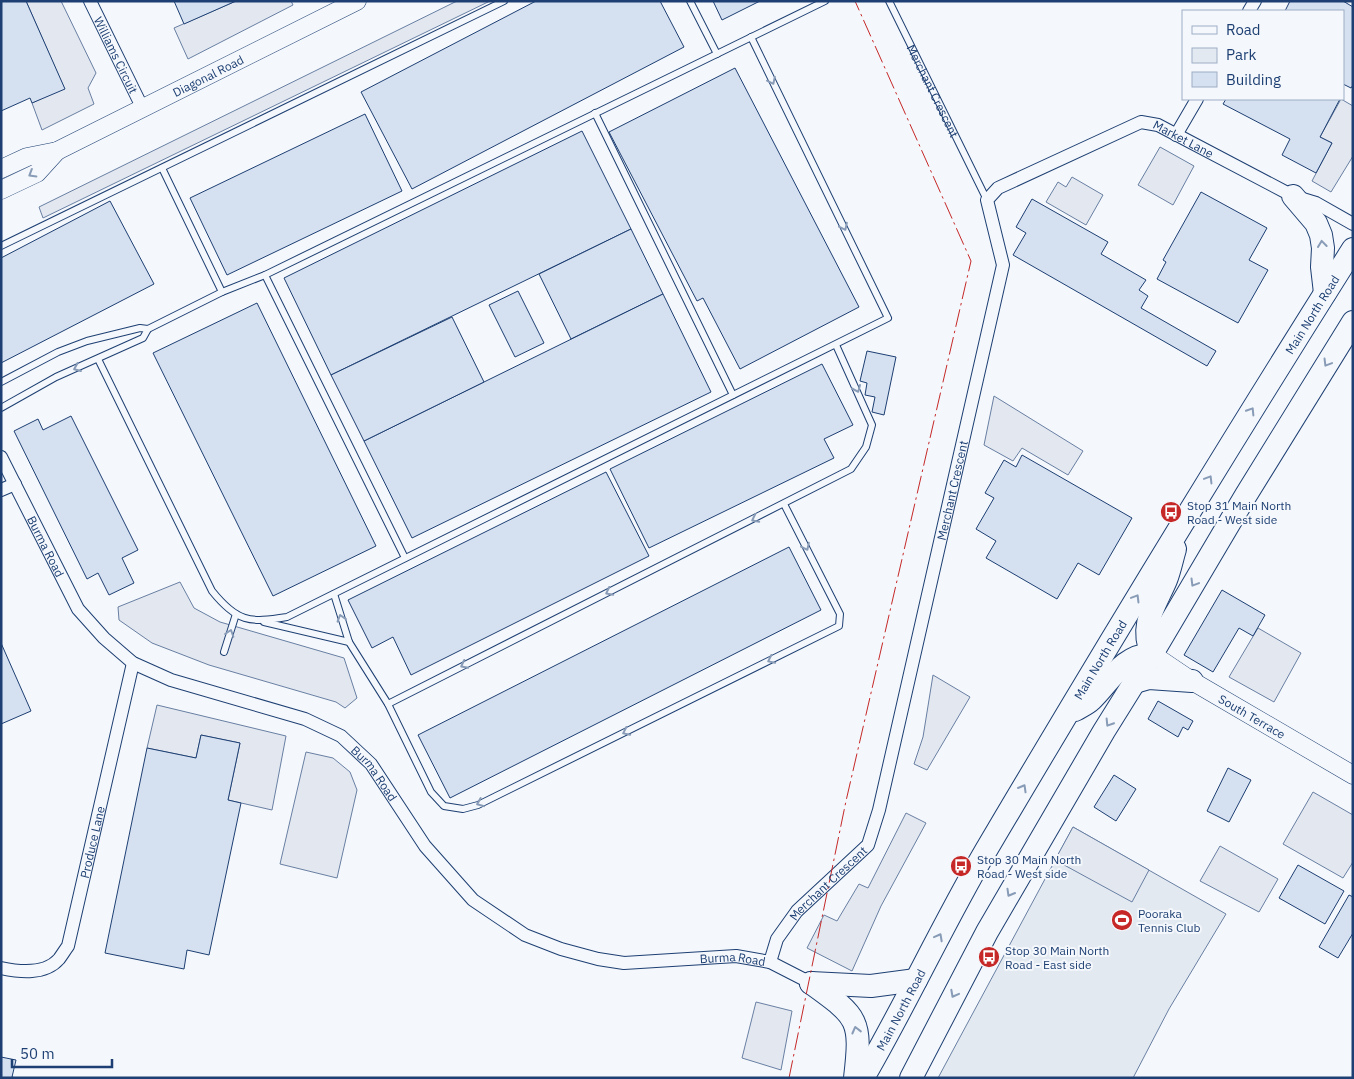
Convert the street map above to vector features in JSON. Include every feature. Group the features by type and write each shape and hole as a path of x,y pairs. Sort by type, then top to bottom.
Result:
{"highway":[{"path":"1294,196 1316,223 1321,235 1325,293"},
{"name":"Main North Road","path":"863,1078 895,1022 974,871 1066,715 1353,249"},
{"path":"911,1078 987,932 1104,731 1353,322"},
{"path":"1152,654 1147,642 1151,610 1167,579 1184,521"},
{"path":"1066,715 1090,701 1128,661 1139,656 1152,654"},
{"path":"1135,682 1149,678 1192,680"},
{"path":"811,983 871,986 916,980"},
{"path":"811,983 848,1011 855,1025 858,1047 854,1078"}],"street":[{"name":"Williams Circuit","path":"90,1 143,109"},
{"name":"Diagonal Road","path":"1,169 27,157 57,151 357,1"},
{"path":"1176,135 1196,100"},
{"name":"Market Lane","path":"987,200 998,188 1141,122 1158,125 1294,196 1316,203 1353,224"},
{"name":"Diagonal Road","path":"1,190 36,173 57,151"},
{"name":"Merchant Crescent","path":"770,962 776,939 798,911 868,845 879,810 1003,265 987,200"},
{"name":"Burma Road","path":"1,457 78,609 104,638 133,663 179,682 305,719 341,736 371,764 425,846 473,900 525,935 561,949 598,959 624,963 736,956 770,962 811,983"},
{"path":"1,490 15,484"},
{"name":"South Terrace","path":"1152,654 1192,680 1353,775"},
{"name":"Produce Lane","path":"1,968 15,972 40,971 58,961 68,946 133,663"}],"lane":[{"path":"1,246 504,1"},
{"path":"690,1 717,54"},
{"path":"1,408 56,377 142,338 148,329 222,292 264,274 825,1"},
{"name":"Merchant Crescent","path":"890,1 987,200"},
{"path":"261,621 287,617 888,318 751,37"},
{"path":"595,113 733,395"},
{"path":"162,168 222,292"},
{"path":"264,274 405,558"},
{"path":"1,382 58,352 87,341 140,328 148,329"},
{"path":"388,704 851,469 866,448 872,424 836,344"},
{"path":"98,359 212,591 226,608 236,614 261,621 349,642"},
{"path":"334,594 349,642 388,704 431,792 444,806 463,809 478,805 839,626 840,614 784,504"},
{"path":"224,652 236,614"}],"green space":[{"path":"1073,827 1226,914 1169,1009 1133,1078 938,1078"}],"shaded area":[{"path":"26,1 61,1 96,73 88,88 94,104 42,130 32,103 64,88"},
{"path":"236,1 291,1 293,5 188,59 174,28"},
{"path":"457,1 490,1 43,218 39,207"},
{"path":"1340,100 1353,106 1353,156 1331,192 1312,181 1332,143 1320,137"},
{"path":"1160,147 1194,166 1173,205 1138,185"},
{"path":"1072,177 1103,195 1086,225 1046,202 1058,182 1066,187"},
{"path":"994,396 1083,451 1068,475 1022,448 1013,461 984,445"},
{"path":"180,582 194,608 220,622 344,658 357,698 345,708 336,702 209,665 152,643 119,620 118,607"},
{"path":"1258,628 1301,653 1274,702 1229,677"},
{"path":"933,675 970,697 927,770 914,764 923,737"},
{"path":"157,705 286,736 272,810 228,800 240,743 201,735 196,758 147,748"},
{"path":"306,752 333,758 350,772 357,790 337,878 280,864"},
{"path":"1313,792 1353,815 1353,862 1343,878 1283,844"},
{"path":"906,813 926,823 881,906 852,971 807,948 824,915 837,921 859,884 868,888"},
{"path":"1073,827 1149,870 1132,902 1055,860"},
{"path":"1220,846 1278,879 1259,912 1200,881"},
{"path":"756,1002 792,1011 781,1070 742,1058"}],"building":[{"path":"1,1 26,1 65,89 32,103 30,98 1,111"},
{"path":"174,1 236,1 184,24"},
{"path":"536,1 660,1 684,47 412,189 361,92"},
{"path":"713,1 760,1 722,20"},
{"path":"1290,1 1343,1 1353,7 1353,85 1351,88 1344,84 1344,10 1286,10"},
{"path":"735,68 859,307 740,369 703,298 697,301 609,132"},
{"path":"1225,100 1339,100 1320,137 1332,143 1316,173 1282,155 1290,139 1223,104"},
{"path":"365,114 402,191 227,275 190,198"},
{"path":"582,131 631,229 331,375 284,278"},
{"path":"1201,192 1267,228 1249,260 1268,270 1238,323 1157,279 1166,262 1163,260"},
{"path":"1032,199 1108,242 1101,254 1146,280 1139,290 1148,296 1141,308 1216,351 1207,366 1013,255 1026,233 1016,227"},
{"path":"110,201 154,284 1,363 1,258"},
{"path":"631,229 663,294 571,339 539,274"},
{"path":"518,291 544,343 515,357 489,305"},
{"path":"663,294 711,392 412,538 364,441"},
{"path":"257,303 376,546 273,596 153,353"},
{"path":"452,317 484,382 364,441 331,375"},
{"path":"867,351 896,357 884,415 872,412 875,397 865,395 867,383 860,381"},
{"path":"822,364 853,425 824,439 834,458 649,548 610,469"},
{"path":"71,416 138,550 122,558 134,583 109,595 98,573 87,579 14,431 38,419 43,430"},
{"path":"1022,455 1132,518 1099,575 1078,563 1057,599 986,558 996,541 976,529 994,498 985,493 1004,460 1016,467"},
{"path":"606,472 649,556 411,675 393,637 372,648 348,600"},
{"path":"789,547 821,610 450,798 418,735"},
{"path":"1222,590 1265,615 1253,636 1239,628 1213,672 1184,655"},
{"path":"1,643 31,711 1,724"},
{"path":"1158,701 1193,721 1188,730 1183,727 1178,737 1148,719"},
{"path":"201,735 240,743 228,800 241,803 209,955 187,950 184,969 105,953 147,748 196,758"},
{"path":"1228,768 1251,780 1229,822 1207,811"},
{"path":"1114,775 1136,789 1116,821 1094,807"},
{"path":"1298,865 1344,891 1325,924 1279,898"},
{"path":"1349,895 1353,897 1353,933 1338,958 1319,947"},
{"path":"1,1057 16,1060 12,1077 16,1078 1,1078"}],"power":[{"path":"789,1078 846,801 971,261 855,1"}],"place":[{"name":"Stop 31 Main North Road - West side","path":"1171,512"},
{"name":"Stop 30 Main North Road - West side","path":"961,866"},
{"name":"Pooraka Tennis Club","path":"1122,920"},
{"name":"Stop 30 Main North Road - East side","path":"989,957"}]}
